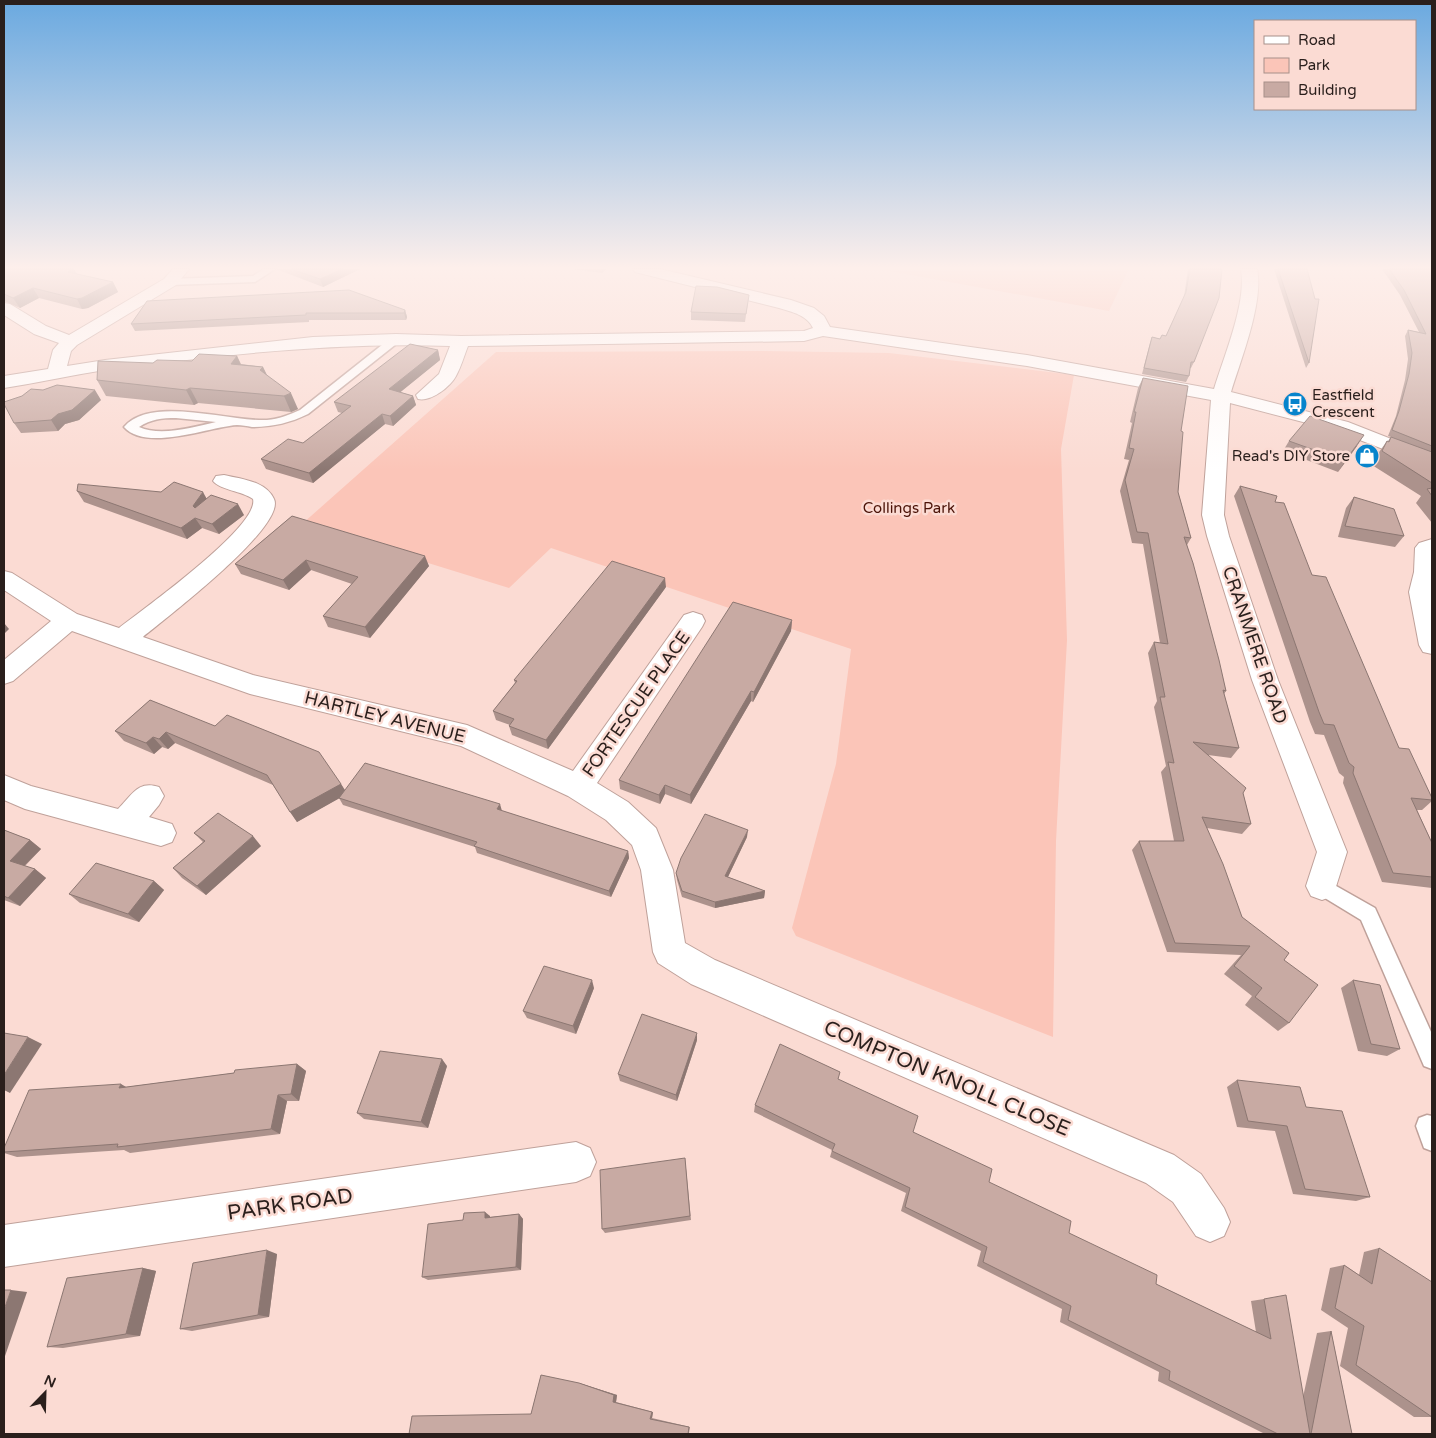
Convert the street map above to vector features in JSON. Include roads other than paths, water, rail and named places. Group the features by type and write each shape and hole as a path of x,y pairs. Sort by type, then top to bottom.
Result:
{"street":[{"path":"59,336 71,340"},
{"path":"57,372 62,350 77,336"},
{"path":"4,382 57,372 313,342 396,339 795,336"},
{"path":"864,336 944,346 1049,363 1221,395 1287,410 1342,426 1432,462"},
{"path":"1221,395 1240,336"},
{"path":"425,396 447,376 461,340"},
{"name":"CRANMERE ROAD","path":"1221,395 1213,514 1218,536 1265,680 1332,852 1322,886"},
{"path":"123,639 223,558 262,514 265,505 262,496 254,490 224,481"},
{"path":"1432,546 1427,548 1426,572 1421,592 1432,645"},
{"name":"HARTLEY AVENUE","path":"4,580 68,620 250,684 467,736 578,787 617,810 645,837 657,870 670,952"},
{"path":"4,674 68,620"},
{"name":"FORTESCUE PLACE","path":"578,787 693,620"},
{"path":"4,787 25,797 161,833"},
{"path":"124,823 148,796"},
{"name":"COMPTON KNOLL CLOSE","path":"670,952 703,972 1160,1169 1188,1188 1210,1222"},
{"name":"PARK ROAD","path":"4,1246 576,1162"}],"lane":[{"path":"236,422 161,434 138,432 130,427 148,416 165,414 236,422 266,423 288,420 304,412 396,339"},
{"path":"1322,886 1368,914 1432,1058"},
{"path":"1432,1127 1428,1126 1432,1140"}],"place":[{"name":"Eastfield Crescent","path":"1295,404"},
{"name":"Read's DIY Store","path":"1367,456"}],"park label":[{"name":"Collings Park","path":"909,508"}]}
